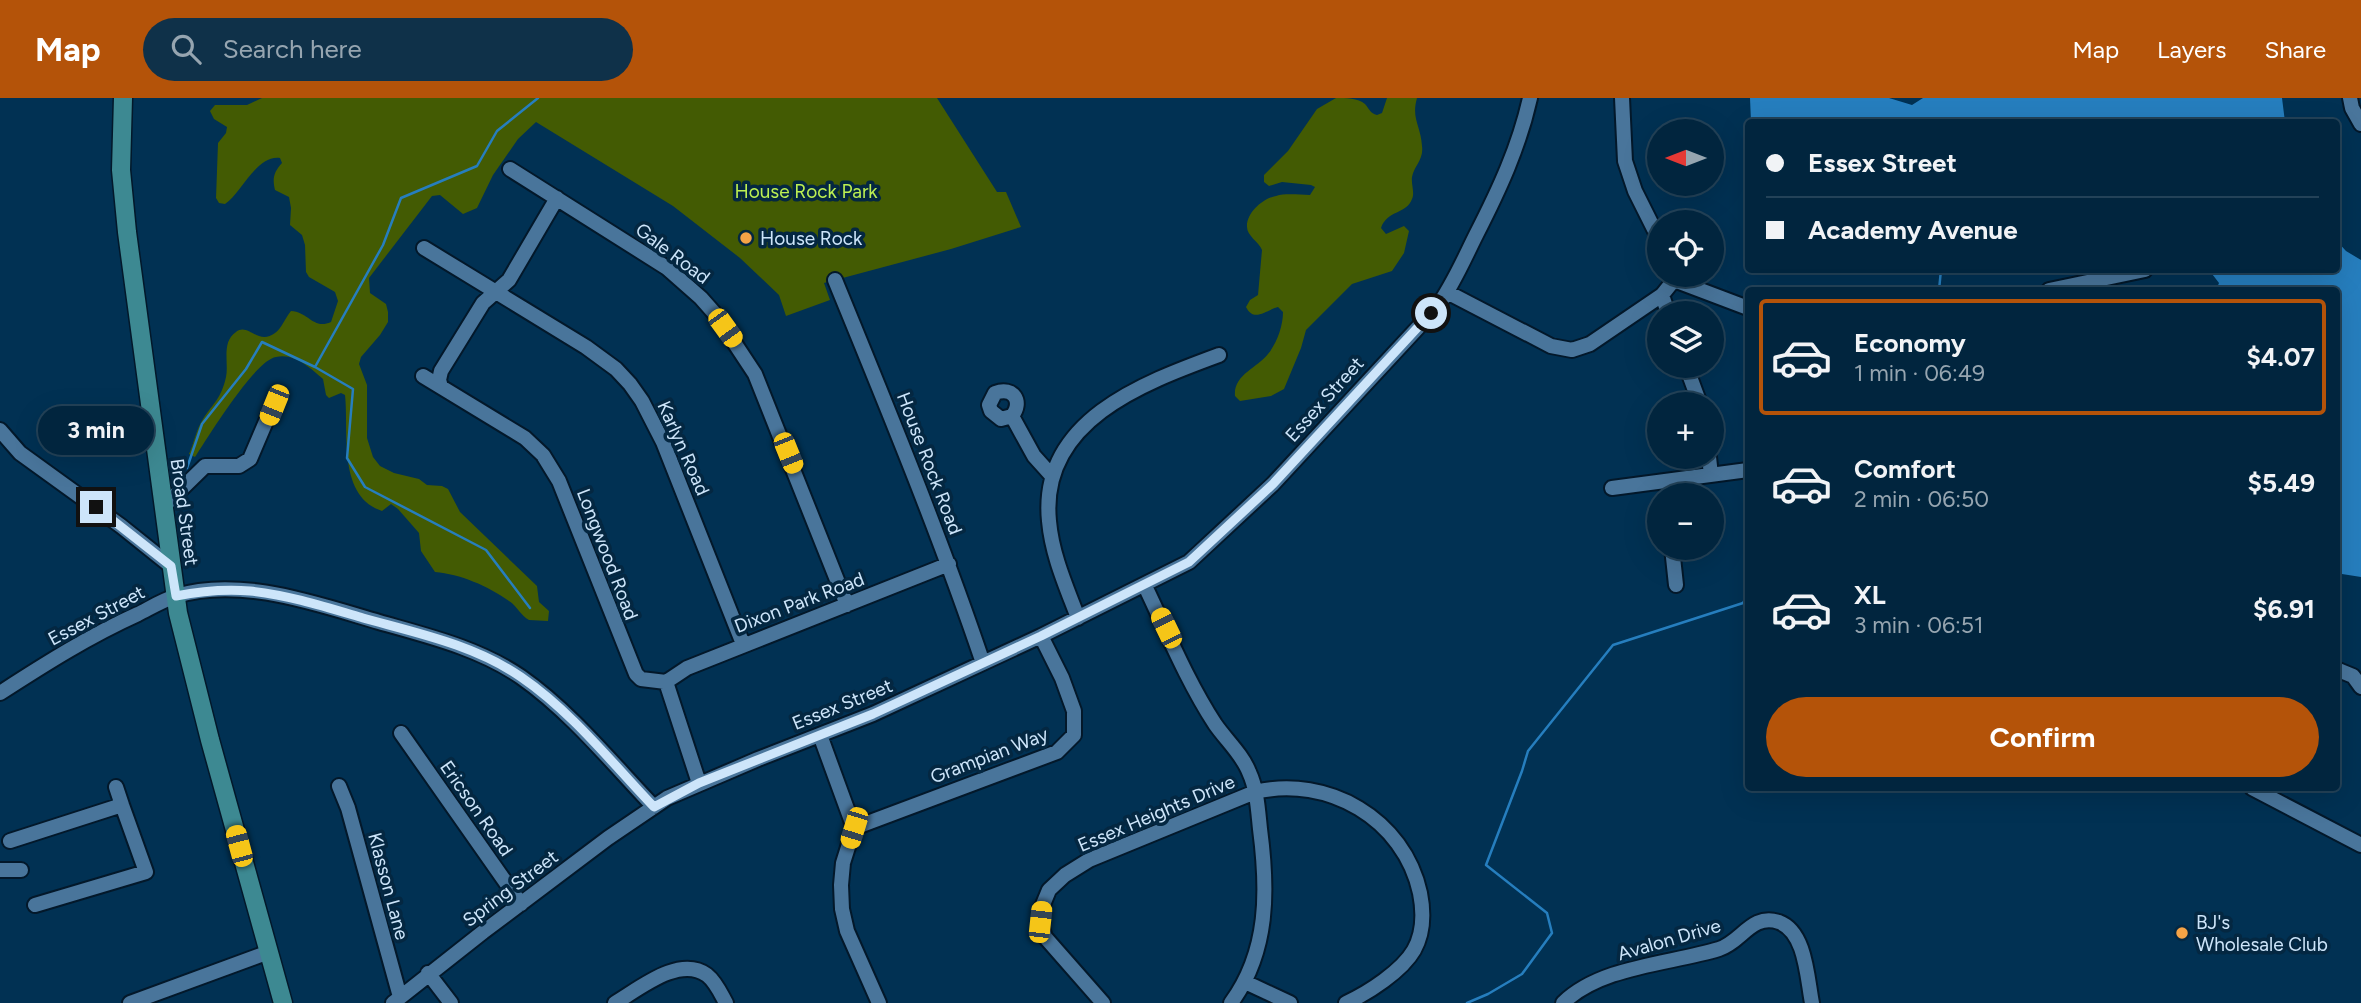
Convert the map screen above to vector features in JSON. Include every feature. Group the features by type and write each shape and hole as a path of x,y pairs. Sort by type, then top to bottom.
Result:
{"main road":[{"name":"Broad Street","path":"122,98 122,187 176,596 210,740 283,1003"}],"street":[{"name":"Essex Street","path":"0,693 107,627 176,596 210,590 277,595 414,632 473,651 509,669 535,687 573,722 654,807 699,783 873,714 1145,586 1189,562 1273,484 1431,313 1447,292 1510,165 1530,98"},
{"path":"1622,98 1625,161 1647,215"},
{"path":"2350,98 2361,124"},
{"name":"Gale Road","path":"510,169 667,268 701,298 734,340 765,396 847,605"},
{"path":"441,387 441,371 483,303 509,280 557,198"},
{"name":"Karlyn Road","path":"424,248 496,290 602,358 616,369 642,401 672,463 743,645"},
{"path":"2063,287 2131,273"},
{"name":"House Rock Road","path":"835,280 949,564 983,663"},
{"path":"1447,292 1551,346 1566,350 1590,344 1662,295 1667,287"},
{"path":"1697,287 1745,307"},
{"path":"1662,295 1664,301"},
{"path":"1078,618 1060,571 1051,535 1048,505 1052,475 1062,455 1076,435 1103,410 1138,387 1219,355"},
{"name":"Longwood Road","path":"423,376 526,438 543,455 559,481 636,674 641,679 666,682"},
{"path":"164,506 205,466 239,466 250,459 274,405"},
{"path":"1012,416 1034,456 1052,475"},
{"path":"0,430 20,453 105,513 171,566"},
{"path":"1710,469 1711,475"},
{"path":"1683,483 1711,475 1745,470"},
{"path":"1612,488 1647,488"},
{"path":"1673,560 1676,585"},
{"name":"Dixon Park Road","path":"666,682 687,668 949,564"},
{"name":"Essex Heights Drive","path":"1145,586 1215,723 1248,769 1255,792 1265,872 1262,932 1245,982 1231,1003"},
{"name":"Grampian Way","path":"854,828 1032,763 1057,752 1065,745 1074,735 1074,711 1062,678 1041,636"},
{"path":"2340,671 2353,676 2361,687"},
{"path":"666,682 699,783"},
{"name":"Ericson Road","path":"401,733 521,904"},
{"path":"820,735 854,828 843,863 842,909 852,944 879,1003"},
{"name":"Klasson Lane","path":"339,786 348,808 396,1000"},
{"path":"35,905 146,872 116,787"},
{"path":"1255,792 1297,788 1345,800 1366,812 1398,844 1417,878 1424,917 1421,934 1413,951 1392,973 1365,994 1346,1003"},
{"path":"2258,791 2361,845"},
{"name":"Essex Heights Drive","path":"1103,1003 1045,937 1040,922 1042,907 1049,890 1065,875 1089,860 1255,792"},
{"path":"10,841 122,805"},
{"name":"Spring Street","path":"396,1000 428,973 654,807"},
{"path":"0,870 22,870"},
{"name":"Avalon Drive","path":"1563,1003 1592,983 1731,944 1751,925 1762,921 1779,923 1797,936 1812,1003"},
{"path":"131,1003 269,952"},
{"path":"615,1003 664,974 687,969 707,975 726,1003"},
{"path":"428,973 451,1003"},
{"path":"1245,982 1290,1003"}],"green space":[{"name":"House Rock Park","path":"262,98 937,98 997,192 1006,192 1021,227 824,283 830,300 786,316 779,295 740,258 673,206 536,122 518,139 493,175 477,208 463,214 440,195 432,196 369,278 370,293 386,304 388,322 361,357 359,364 367,385 367,438 373,457 380,466 394,473 419,479 427,485 448,489 460,512 537,586 539,602 549,611 548,621 529,620 512,603 492,590 464,578 435,572 421,551 419,533 398,509 391,504 382,511 368,503 358,492 348,461 345,395 341,393 329,398 323,379 296,359 283,356 267,361 232,401 195,457 189,454 201,423 224,384 227,347 231,336 245,330 258,336 269,336 280,328 291,311 325,324 331,322 338,301 335,292 309,277 306,272 302,235 290,225 289,197 275,190 275,172 282,163 280,158 264,162 225,204 219,203 216,198 218,143 227,127 214,119 210,111 215,105 247,105"},
{"path":"1336,98 1359,101 1377,115 1382,113 1387,98 1417,98 1415,112 1422,151 1412,177 1413,197 1406,207 1388,218 1381,228 1386,234 1404,226 1409,231 1404,253 1392,271 1352,284 1306,330 1284,389 1271,396 1240,401 1235,396 1235,389 1242,377 1271,350 1281,329 1283,312 1278,307 1256,315 1246,307 1250,300 1258,295 1262,250 1249,233 1247,222 1256,207 1271,197 1310,195 1315,187 1311,185 1282,182 1269,186 1264,182 1264,175 1288,151 1317,109"}],"water":[{"path":"1750,98 1889,98 1912,105 1923,98 2282,98 2285,119 1751,119"},
{"path":"2340,244 2361,260 2361,577 2342,574 2340,569 2340,287 2217,287 2219,283 2211,273 2340,273"}],"waterway":[{"path":"315,367 383,245 401,198 477,166 497,131 538,98"},
{"path":"1939,287 1941,273"},
{"path":"187,468 202,424 246,369 262,342 315,367 353,389 347,458 365,487 486,550 530,608"},
{"path":"1467,1003 1522,974 1552,933 1547,913 1486,865 1528,751 1613,645 1743,603 1745,600"}],"place":[{"name":"House Rock","path":"746,238"},
{"name":"BJ's Wholesale Club","path":"2182,933"}],"route":[{"path":"96,507 171,566 176,596 228,590 268,593 303,600 445,641 491,659 535,687 654,807 699,783 873,714 1145,586 1189,562 1273,484 1431,313"}]}
